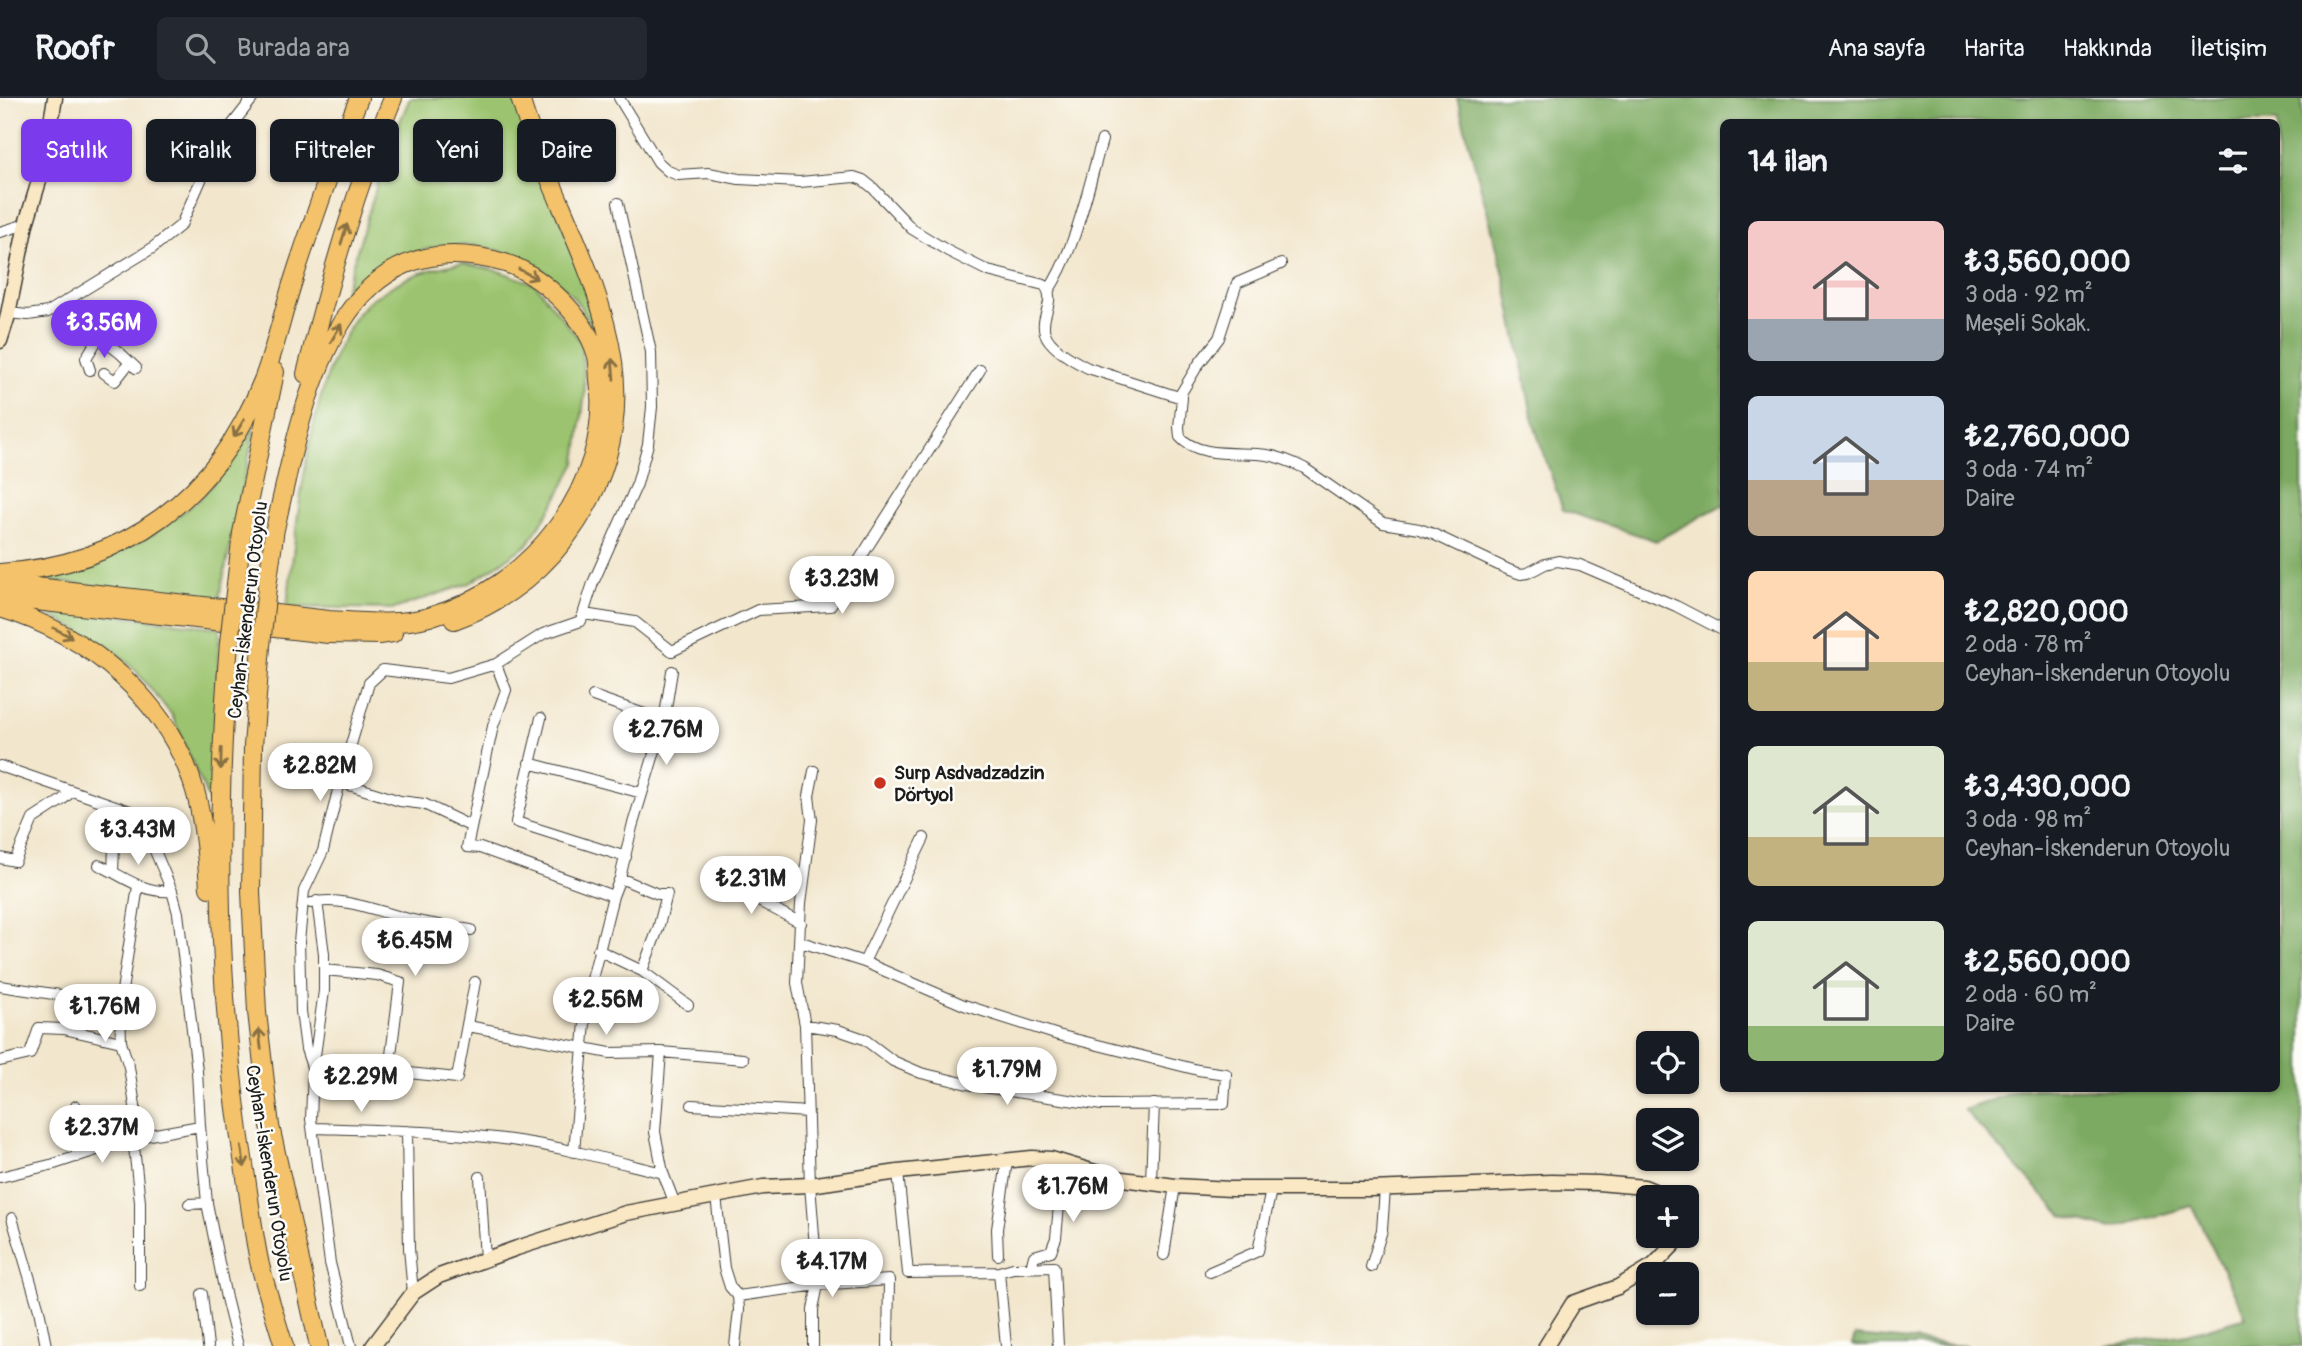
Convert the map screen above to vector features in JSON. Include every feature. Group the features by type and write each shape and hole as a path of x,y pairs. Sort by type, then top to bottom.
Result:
{"highway":[{"name":"Ceyhan-İskenderun Otoyolu","path":"350,119 359,98"},
{"name":"Ceyhan-İskenderun Otoyolu","path":"319,1346 270,1126 257,1012 251,892 253,746 273,538 299,403 328,285 365,167 393,98"},
{"path":"0,597 328,634 379,635 430,628 477,612 514,590 544,564 568,536 589,503 598,482 612,434 615,395 611,344 599,297 530,132 520,98"},
{"name":"Ceyhan-İskenderun Otoyolu","path":"284,1346 260,1264 239,1130 225,1014 219,892 221,745 229,642 242,533 269,396 298,276 327,182"},
{"path":"0,573 39,569 100,553 164,516 199,484 221,457 242,424 263,379 327,182"},
{"path":"0,583 329,620 380,623 428,617 472,600 535,555 576,498 589,469 599,433 601,397 596,353 562,299 539,280 512,265 482,257 452,254 424,258 404,266 367,290 345,317 324,354 305,402 273,538"},
{"path":"0,608 31,617 67,635 104,659 134,687 163,722 182,756 195,792 204,831 220,1017 239,1130"}],"street":[{"path":"0,341 26,224 43,168 55,98"},
{"path":"8,313 48,312 151,249 181,225 218,144 253,98"},
{"path":"619,98 658,162 678,175 709,173 750,180 800,182 843,177 863,180 884,198 904,222 928,239 988,271 1044,285 1050,296 1043,329 1047,338 1059,349 1088,368 1182,398"},
{"path":"1049,290 1060,274 1071,243 1102,140"},
{"path":"313,1070 306,1049 301,1011 299,942 304,891 323,851 369,683 383,670 448,678 496,664 543,634 581,621 593,583 637,484 648,444 652,407 652,352 618,203"},
{"path":"0,232 26,224"},
{"path":"1281,264 1237,283 1219,338 1198,365 1181,395 1180,437 1191,446 1214,451 1270,455 1290,461 1382,523 1433,534 1521,574 1558,561 1580,565 1676,606 1720,629"},
{"path":"58,306 133,365 114,380 104,373"},
{"path":"90,370 86,358 99,337"},
{"path":"583,614 635,622 672,650 758,610 830,606 980,370"},
{"path":"496,664 506,690 494,726 467,847 480,848 613,896"},
{"path":"574,1152 587,999 598,950 664,721 672,671"},
{"path":"593,696 664,721"},
{"path":"541,718 516,822 626,857"},
{"path":"529,763 642,793"},
{"path":"0,766 130,811 141,818 172,891 178,913 197,1071 207,1203 238,1346"},
{"path":"813,1346 813,1309 818,1285 810,1185 805,1025 797,983 802,903 813,820 809,796 814,771"},
{"path":"340,782 400,801 424,804 470,826"},
{"path":"0,858 15,861 33,819 72,791"},
{"path":"864,961 924,838"},
{"path":"113,872 114,846"},
{"path":"99,865 138,886 156,892 172,891"},
{"path":"620,878 658,894 667,894 658,929 642,971"},
{"path":"710,885 749,897 801,923"},
{"path":"138,886 120,1004 121,1042 129,1067 135,1106 133,1138 140,1202 140,1286"},
{"path":"303,904 317,901 345,902 418,922 471,930"},
{"path":"317,901 324,991 313,1070 310,1119 330,1263 351,1346"},
{"path":"801,942 864,961 964,1005 1058,1035 1198,1070 1226,1074 1224,1104 1102,1105 976,1086 920,1073 893,1061 864,1039 851,1034 805,1025"},
{"path":"598,950 642,971 688,1005"},
{"path":"324,970 377,975 400,982 389,1071"},
{"path":"313,1070 389,1071 457,1078 475,982"},
{"path":"0,986 120,1004"},
{"path":"468,1026 610,1053 660,1052 743,1059"},
{"path":"0,1061 30,1054 39,1028 64,1029 121,1042"},
{"path":"660,1052 655,1132 663,1174 675,1204"},
{"path":"1151,1181 1154,1104"},
{"path":"692,1105 808,1112"},
{"path":"76,1106 77,1157"},
{"path":"0,1177 77,1157 133,1138 200,1126"},
{"path":"313,1128 407,1130 513,1140 663,1174"},
{"path":"407,1130 409,1248 413,1293"},
{"path":"373,1346 413,1293 439,1276 626,1213 762,1187 810,1185 898,1172 1032,1158 1051,1159 1115,1178 1175,1186 1271,1190 1385,1189 1551,1182 1636,1186"},
{"path":"998,1255 997,1229 1007,1162"},
{"path":"1031,1268 1034,1256 1051,1251 1056,1238 1063,1163"},
{"path":"898,1172 908,1273 999,1272 1054,1267 1058,1346"},
{"path":"480,1177 485,1259"},
{"path":"1164,1255 1175,1186"},
{"path":"1371,1267 1382,1230 1385,1189"},
{"path":"1210,1272 1258,1251 1271,1190"},
{"path":"716,1196 723,1268 730,1287 738,1296 735,1346"},
{"path":"189,1204 207,1203"},
{"path":"12,1219 39,1310 46,1346"},
{"path":"1546,1346 1573,1303 1618,1287 1654,1265 1670,1248"},
{"path":"999,1272 1006,1346"},
{"path":"738,1296 818,1285 889,1280 888,1346"},
{"path":"202,1294 208,1346"}],"green space":[{"path":"410,98 516,98 524,119 517,119 517,182 547,182 587,292 605,366 589,322 573,296 555,279 534,265 486,248 460,245 436,247 413,254 381,274 336,319 378,182 399,182 399,124"},
{"path":"1457,98 2302,98 2302,1346 2104,1346 2187,1334 2246,1317 2192,1206 2111,1229 2063,1216 1964,1110 2015,1092 2280,1092 2280,119 1720,119 1720,506 1656,541 1563,510 1534,425 1503,271"},
{"path":"462,263 499,271 535,284 581,342 585,392 576,463 527,545 470,583 394,609 287,607 309,448 331,365 347,331 368,302 392,286 421,273"},
{"path":"255,427 219,599 19,578 102,559 152,535 199,500 224,471"},
{"path":"31,605 220,628 212,808 172,715 136,671 110,647"},
{"path":"1855,1336 1966,1346 1852,1346"}],"place":[{"name":"Surp Asdvadzadzin Dörtyol","path":"880,783"}]}
